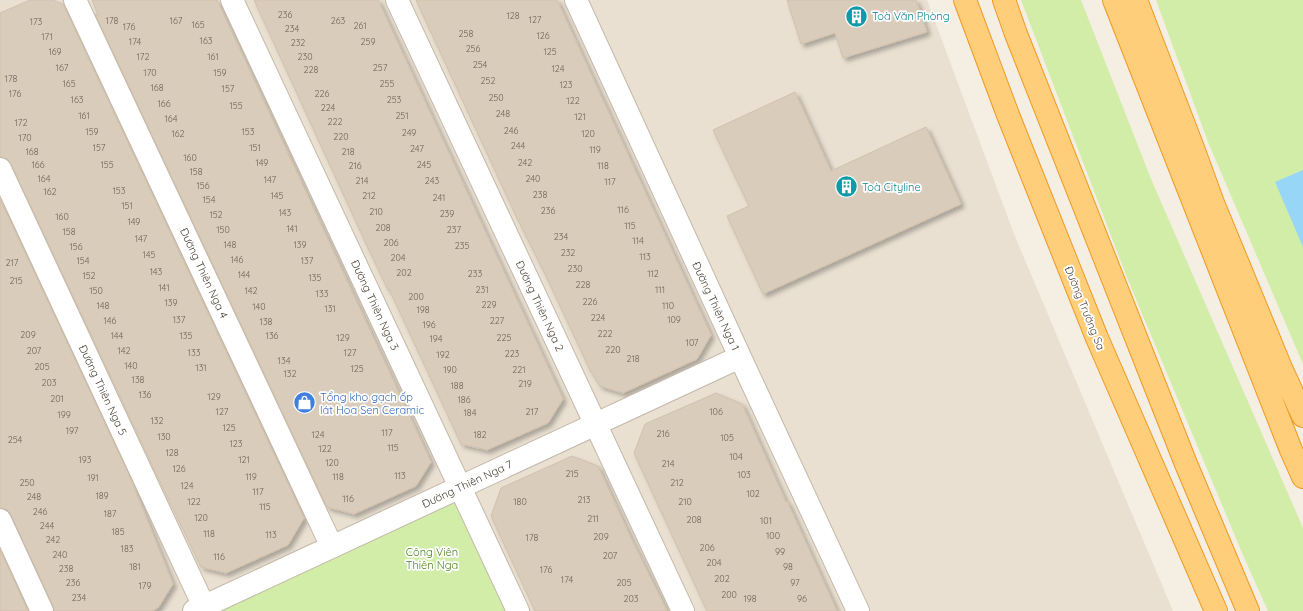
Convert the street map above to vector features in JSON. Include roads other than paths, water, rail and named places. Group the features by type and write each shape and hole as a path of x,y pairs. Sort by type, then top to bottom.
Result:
{"highway":[{"name":"Đường Trường Sa","path":"965,0 1008,115 1097,338 1216,611"},
{"path":"1004,0 1016,34 1186,464 1248,611"},
{"path":"1114,0 1303,478"},
{"path":"1136,0 1213,203 1281,368 1303,416"}],"street":[{"name":"Đường Thiên Nga 4","path":"75,0 332,547"},
{"name":"Đường Thiên Nga 3","path":"232,0 518,611"},
{"name":"Đường Thiên Nga 2","path":"397,0 683,611"},
{"name":"Đường Thiên Nga 1","path":"576,0 858,611"},
{"name":"Đường Thiên Nga 5","path":"0,169 201,610"},
{"name":"Đường Thiên Nga 7","path":"201,610 332,547 740,357"},
{"path":"0,520 42,611"}],"water":[{"path":"1303,170 1303,247 1275,182"}],"place":[{"name":"Toà Văn Phòng","path":"857,16"},
{"name":"Toà Cityline","path":"847,187"},
{"name":"Tổng kho gạch ốp lát Hoa Sen Ceramic","path":"304,403"}],"park label":[{"name":"Công Viên Thiên Nga","path":"432,558"}]}
